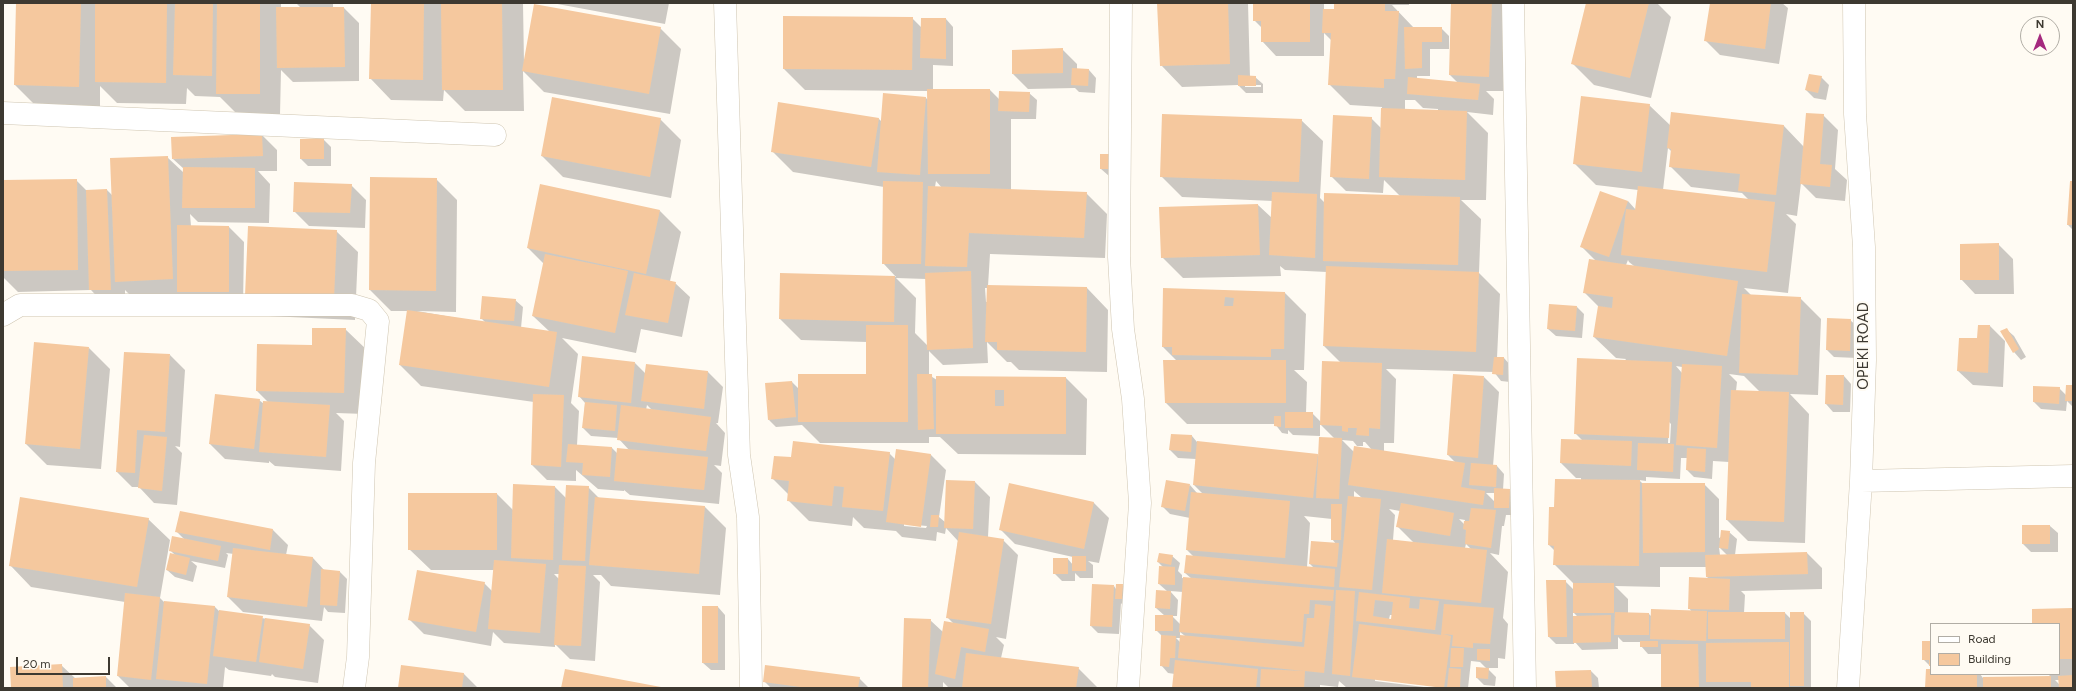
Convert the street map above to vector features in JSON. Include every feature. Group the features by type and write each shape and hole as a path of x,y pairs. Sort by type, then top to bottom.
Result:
{"street":[{"path":"725,3 739,454 748,517 751,688"},
{"path":"1121,3 1120,256 1123,329 1132,399 1140,503 1128,688"},
{"path":"1513,3 1525,688"},
{"name":"OPEKI ROAD","path":"1848,688 1861,481 1866,360 1864,247 1855,114 1854,3"},
{"path":"3,113 495,135"},
{"path":"3,315 20,305 352,305 369,310 378,321 364,463 358,657 354,688"},
{"path":"1861,481 2073,476"}],"building":[{"path":"16,3 81,3 79,87 14,85"},
{"path":"95,3 167,3 166,83 95,82"},
{"path":"175,3 213,3 212,76 173,75"},
{"path":"217,3 260,3 260,94 216,94"},
{"path":"371,3 424,3 423,80 369,79"},
{"path":"441,3 502,3 503,90 442,90"},
{"path":"1157,3 1228,3 1230,64 1160,66"},
{"path":"1253,3 1310,3 1310,42 1261,42 1261,21 1253,21"},
{"path":"1334,3 1385,3 1385,11 1399,11 1395,79 1384,79 1384,88 1328,85 1331,33 1322,33 1323,9 1334,9"},
{"path":"1451,3 1492,3 1489,77 1449,75"},
{"path":"1586,3 1649,3 1630,78 1571,64"},
{"path":"1710,3 1771,3 1765,49 1704,41"},
{"path":"534,4 661,27 649,94 522,71"},
{"path":"276,7 344,7 345,67 277,68"},
{"path":"783,16 913,17 912,70 783,69"},
{"path":"921,18 946,18 946,59 920,58"},
{"path":"1404,27 1442,27 1442,42 1422,42 1422,68 1405,69"},
{"path":"1063,48 1063,73 1012,74 1012,50"},
{"path":"1072,68 1089,69 1088,86 1071,85"},
{"path":"1809,74 1822,76 1818,93 1805,90"},
{"path":"1238,75 1256,76 1256,86 1238,86"},
{"path":"1408,77 1480,84 1478,100 1407,94"},
{"path":"927,89 990,89 990,174 928,174"},
{"path":"999,91 1030,92 1029,112 998,111"},
{"path":"883,93 926,97 920,175 877,172"},
{"path":"1581,96 1650,104 1642,172 1573,164"},
{"path":"552,97 661,118 650,177 541,156"},
{"path":"778,102 879,118 871,167 771,152"},
{"path":"1381,108 1467,111 1465,180 1379,177"},
{"path":"1671,112 1784,125 1776,195 1738,191 1740,174 1669,167 1671,149 1667,148"},
{"path":"1806,113 1824,114 1820,164 1832,165 1830,187 1800,184"},
{"path":"1162,114 1302,119 1299,182 1160,177"},
{"path":"1333,115 1372,117 1369,179 1330,177"},
{"path":"262,134 263,156 172,159 171,137"},
{"path":"324,138 324,159 300,159 300,139"},
{"path":"1100,154 1113,154 1113,169 1100,169"},
{"path":"168,156 173,279 115,282 110,158"},
{"path":"183,167 255,168 255,208 182,208"},
{"path":"370,177 437,178 436,291 369,290"},
{"path":"77,179 78,270 3,271 3,180"},
{"path":"883,181 923,182 921,264 882,264"},
{"path":"2070,181 2073,181 2073,225 2067,225"},
{"path":"294,182 352,184 350,213 293,212"},
{"path":"540,184 660,210 646,274 527,248"},
{"path":"928,186 1087,192 1084,238 969,233 967,267 925,266"},
{"path":"1638,186 1775,202 1767,272 1621,255 1626,209 1635,210"},
{"path":"107,189 111,290 89,290 86,190"},
{"path":"1600,191 1628,201 1609,257 1580,247"},
{"path":"1272,192 1317,194 1315,258 1269,255"},
{"path":"1324,193 1460,197 1458,265 1323,261"},
{"path":"1258,204 1260,255 1161,258 1159,207"},
{"path":"177,225 229,226 229,292 177,292"},
{"path":"248,226 337,230 334,299 245,296"},
{"path":"1999,243 1999,280 1960,280 1960,244"},
{"path":"545,254 628,271 615,333 532,316"},
{"path":"1589,259 1738,281 1727,356 1593,337 1598,306 1612,308 1613,297 1583,293"},
{"path":"1326,266 1479,272 1476,352 1323,346"},
{"path":"971,271 973,348 927,350 925,273"},
{"path":"634,273 676,282 668,323 625,315"},
{"path":"780,273 895,276 894,322 779,319"},
{"path":"987,285 1087,287 1086,352 997,350 997,342 985,342"},
{"path":"1163,288 1285,292 1284,349 1271,349 1271,357 1172,355 1172,347 1162,347","holes":["1225,297 1234,298 1233,306 1224,306"]},
{"path":"1742,294 1801,297 1798,375 1739,373"},
{"path":"482,296 516,299 514,321 480,319"},
{"path":"1549,304 1577,306 1575,331 1547,329"},
{"path":"407,310 557,332 549,387 399,365"},
{"path":"1827,318 1851,319 1850,351 1826,350"},
{"path":"866,325 908,325 908,422 798,422 798,374 866,374"},
{"path":"1978,325 1990,325 1988,373 1957,371 1959,338 1977,338"},
{"path":"312,328 346,328 344,393 256,391 257,344 312,345"},
{"path":"2007,328 2019,349 2013,353 2000,331"},
{"path":"34,342 89,347 80,449 25,444"},
{"path":"124,352 170,354 165,432 137,430 135,473 116,472"},
{"path":"582,356 635,362 631,403 578,397"},
{"path":"1494,357 1504,357 1503,375 1492,374"},
{"path":"1577,358 1672,362 1669,438 1574,434"},
{"path":"1163,360 1286,360 1286,403 1165,403"},
{"path":"1322,361 1382,363 1380,429 1369,428 1369,436 1356,435 1357,428 1348,428 1348,432 1342,431 1342,426 1320,425"},
{"path":"646,364 708,371 704,409 641,401"},
{"path":"1682,364 1722,366 1717,448 1676,445"},
{"path":"917,374 932,374 934,429 918,430"},
{"path":"1453,374 1484,376 1478,458 1447,455"},
{"path":"1826,375 1844,375 1843,405 1825,404"},
{"path":"936,376 1066,377 1066,434 936,434","holes":["995,390 1004,390 1004,406 995,406"]},
{"path":"792,381 796,417 768,420 765,383"},
{"path":"2066,385 2073,385 2073,401 2065,401"},
{"path":"2033,386 2060,387 2059,404 2033,402"},
{"path":"1731,390 1789,392 1784,522 1726,520"},
{"path":"215,394 260,399 254,449 209,444"},
{"path":"533,394 564,395 561,467 531,465"},
{"path":"263,401 330,405 326,457 259,452"},
{"path":"585,402 617,405 615,431 582,428"},
{"path":"621,405 711,417 706,451 617,440"},
{"path":"1285,412 1313,412 1313,428 1285,428"},
{"path":"1274,416 1281,416 1281,427 1274,426"},
{"path":"1171,434 1192,435 1191,452 1169,450"},
{"path":"144,435 167,437 162,491 138,488"},
{"path":"1319,437 1342,438 1339,499 1316,498"},
{"path":"1561,439 1632,441 1631,466 1560,463"},
{"path":"793,441 890,452 883,511 842,507 844,487 834,486 832,506 787,501 789,481 771,479 774,456 791,457"},
{"path":"1197,441 1318,454 1313,498 1193,485"},
{"path":"1638,443 1674,444 1673,472 1637,470"},
{"path":"568,444 612,447 610,477 582,475 583,463 566,462"},
{"path":"1354,446 1465,463 1461,487 1485,491 1483,505 1348,485"},
{"path":"617,448 708,457 704,490 614,481"},
{"path":"1687,448 1706,449 1705,472 1686,470"},
{"path":"896,449 931,454 921,527 886,522"},
{"path":"1471,463 1497,465 1496,487 1469,485"},
{"path":"1555,479 1640,480 1639,566 1553,565 1554,546 1548,545 1549,507 1554,507"},
{"path":"946,480 975,481 973,529 944,528"},
{"path":"1166,480 1190,484 1185,511 1161,507"},
{"path":"1009,483 1094,502 1084,549 999,530"},
{"path":"1642,483 1705,483 1705,552 1643,553"},
{"path":"513,484 555,486 553,560 511,558"},
{"path":"566,485 589,486 585,561 562,560"},
{"path":"1494,488 1510,489 1509,508 1494,508"},
{"path":"1191,492 1290,501 1285,558 1186,550"},
{"path":"408,493 497,493 497,550 408,550"},
{"path":"1348,496 1381,499 1372,590 1339,587"},
{"path":"20,497 149,518 137,587 9,566"},
{"path":"595,497 705,506 699,574 589,565"},
{"path":"1401,503 1454,513 1450,536 1396,527"},
{"path":"1331,504 1342,504 1341,540 1331,540"},
{"path":"1471,508 1496,510 1491,548 1465,544 1466,530 1463,529 1464,521 1469,521"},
{"path":"180,511 273,529 270,550 175,532"},
{"path":"931,515 939,515 938,527 930,527"},
{"path":"2022,525 2050,525 2050,544 2022,544"},
{"path":"1721,530 1730,531 1728,549 1719,548"},
{"path":"959,532 1004,539 991,624 946,618"},
{"path":"172,536 221,546 218,561 169,551"},
{"path":"1387,539 1487,550 1481,603 1382,593"},
{"path":"1311,541 1339,543 1337,567 1309,564"},
{"path":"233,548 313,557 307,607 227,597"},
{"path":"1807,552 1808,574 1706,577 1705,555"},
{"path":"170,553 190,558 186,575 166,570"},
{"path":"1159,553 1173,555 1171,565 1157,562"},
{"path":"1186,555 1335,569 1334,587 1184,573"},
{"path":"1072,556 1086,556 1086,571 1072,571"},
{"path":"1053,558 1068,558 1068,574 1053,574"},
{"path":"494,560 546,564 540,633 488,629"},
{"path":"559,565 586,566 581,646 554,645"},
{"path":"1159,566 1175,567 1175,585 1158,584"},
{"path":"321,569 340,571 337,606 320,605"},
{"path":"417,570 485,582 476,632 408,620"},
{"path":"1183,577 1334,590 1333,601 1310,600 1309,614 1304,614 1302,642 1179,632"},
{"path":"1689,577 1730,579 1729,610 1688,609"},
{"path":"1546,580 1566,580 1567,637 1548,637"},
{"path":"1573,583 1614,583 1614,613 1573,613"},
{"path":"1092,584 1114,585 1112,627 1090,626"},
{"path":"1116,584 1123,584 1122,599 1115,599"},
{"path":"1156,590 1171,591 1170,609 1155,608"},
{"path":"1336,590 1355,591 1350,676 1332,674"},
{"path":"1359,592 1410,598 1409,608 1419,609 1420,599 1439,601 1435,630 1356,621","holes":["1375,600 1393,602 1391,619 1373,616"]},
{"path":"125,593 160,597 151,680 117,676"},
{"path":"164,601 215,606 207,684 156,679"},
{"path":"1315,604 1331,606 1324,673 1305,671 1304,688 1260,688 1261,669 1304,671 1178,658 1180,635 1304,647 1307,618 1314,618"},
{"path":"1444,604 1494,608 1490,644 1473,643 1473,648 1452,646 1453,635 1443,634 1451,636 1444,688 1352,677 1359,624 1441,635"},
{"path":"702,606 718,606 718,663 702,663"},
{"path":"2073,608 2073,659 2060,659 2060,623 2032,623 2032,609"},
{"path":"1651,609 1707,611 1706,641 1650,639"},
{"path":"219,610 263,616 256,662 213,656"},
{"path":"1615,612 1649,613 1649,635 1614,635"},
{"path":"1708,612 1785,612 1785,639 1708,639"},
{"path":"1790,612 1804,612 1804,686 1790,686"},
{"path":"1155,615 1173,615 1173,631 1155,631"},
{"path":"1611,615 1611,642 1573,643 1573,616"},
{"path":"265,618 310,624 303,669 259,662"},
{"path":"904,618 931,619 928,688 902,688"},
{"path":"944,621 989,629 985,652 961,647 955,679 935,674"},
{"path":"1161,635 1176,636 1175,658 1170,658 1169,667 1160,666"},
{"path":"1640,641 1658,641 1658,647 1640,647"},
{"path":"1922,641 1930,641 1930,666 1929,660 1922,660"},
{"path":"1789,642 1789,688 1751,688 1751,682 1706,682 1706,643"},
{"path":"1661,644 1698,644 1699,688 1661,688"},
{"path":"1451,648 1464,648 1463,667 1450,667"},
{"path":"1477,649 1490,649 1490,661 1477,660"},
{"path":"966,653 1079,667 1076,688 962,688"},
{"path":"1175,660 1258,669 1256,688 1172,688"},
{"path":"62,664 63,688 11,688 10,667"},
{"path":"401,665 464,673 462,688 398,688"},
{"path":"765,665 860,677 858,688 808,688 763,682"},
{"path":"1476,667 1489,668 1488,679 1476,678"},
{"path":"1449,668 1461,669 1460,688 1447,688"},
{"path":"565,669 661,687 661,688 561,688"},
{"path":"1926,669 1930,669 1930,675 1977,675 1977,688 1925,688"},
{"path":"1591,670 1592,688 1556,688 1555,671"},
{"path":"2073,675 2073,688 2059,688 2058,676"},
{"path":"106,676 106,688 73,688 73,678"},
{"path":"2051,676 2051,688 1983,688 1983,677"}]}
